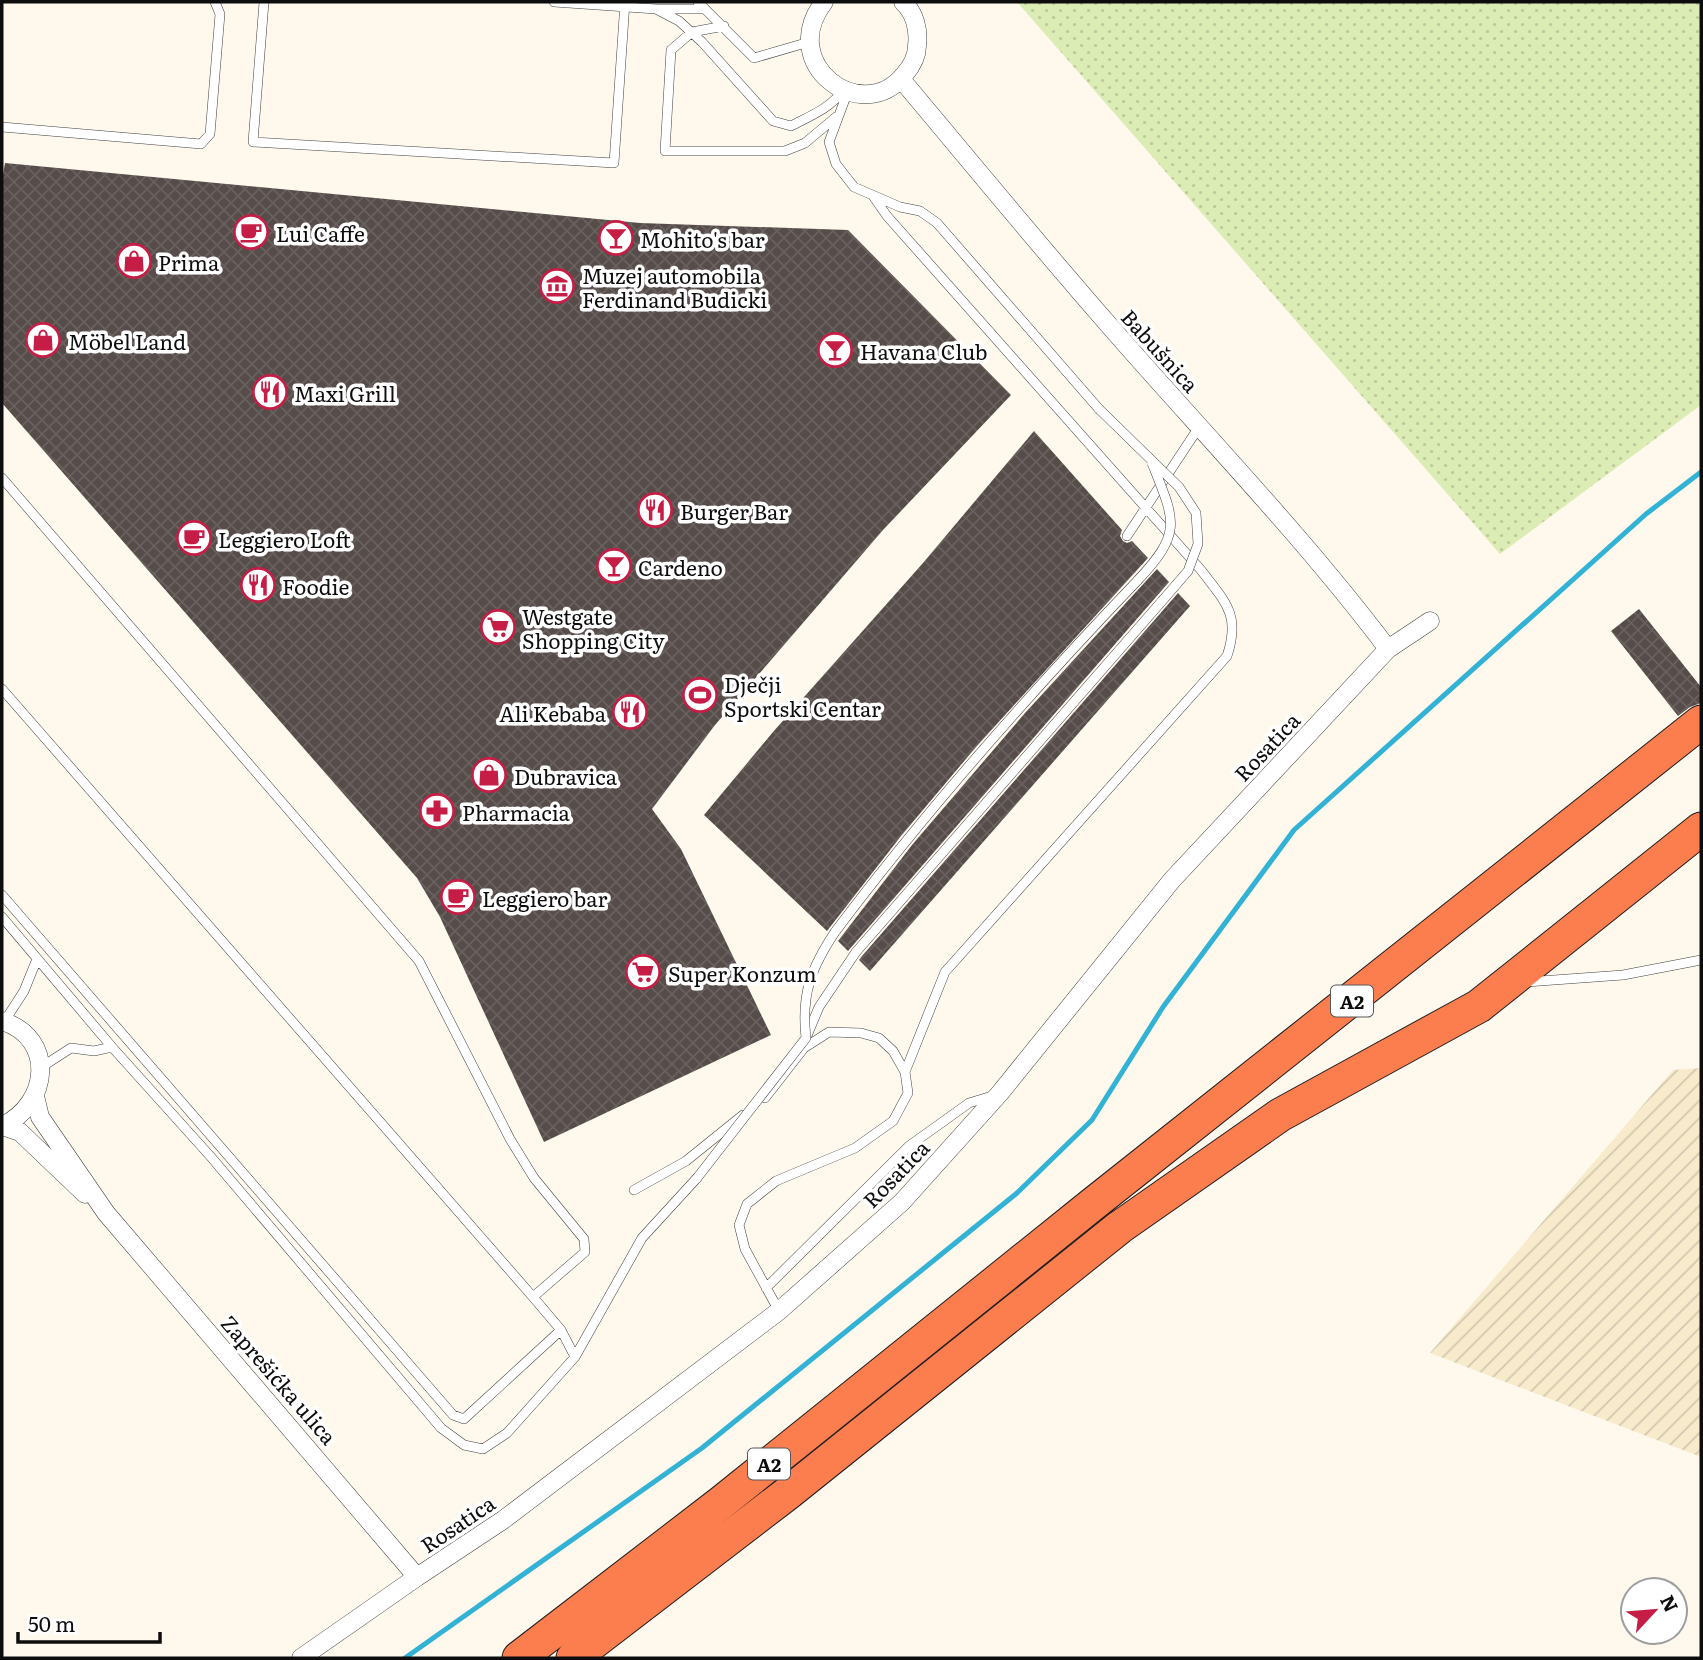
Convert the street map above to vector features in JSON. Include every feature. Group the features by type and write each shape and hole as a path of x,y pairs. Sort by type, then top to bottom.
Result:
{"highway":[{"name":"A2","path":"519,1658 722,1502 1701,722"},
{"name":"A2","path":"573,1658 788,1493 1120,1227 1280,1115 1479,1006 1701,829"}],"street":[{"path":"816,5 809,41 812,57 819,71 830,82 846,91 862,94 889,87 901,79 914,59 918,35 907,3"},
{"name":"Babušnica","path":"901,79 1105,322 1349,600 1388,649"},
{"name":"Rosatica","path":"301,1658 503,1520 779,1311 902,1202 1000,1093 1172,880 1388,649 1430,621"},
{"path":"2,1126 27,1109 40,1082 37,1055 30,1042 21,1031 3,1021"},
{"name":"Zaprešićka ulica","path":"35,1096 40,1117 106,1213 417,1577"},
{"name":"Zaprešićka ulica","path":"2,1126 20,1132 106,1213"}],"lane":[{"path":"2,127 201,144 210,134 220,14 215,2"},
{"path":"264,2 253,142 614,163 625,4"},
{"path":"554,2 625,4 656,9 701,6 754,58 809,41"},
{"path":"656,9 679,21 692,32 773,121 791,127 823,110 846,91"},
{"path":"724,26 692,32 671,50 665,150 785,151 806,144 838,116"},
{"path":"2,917 112,1047 211,1157 441,1428 464,1445 483,1449 507,1433 575,1357 642,1238 697,1178 806,1038 819,1007 856,952 1188,571 1198,544 1196,513 1179,487 1099,409 937,223 920,211 900,207 854,187 836,164 829,142 846,91"},
{"path":"873,196 887,216 1200,570 1226,602 1232,617 1233,636 1227,656 945,972 905,1072"},
{"path":"1127,536 1199,427"},
{"path":"806,1038 803,1015 807,989 816,959 835,932 898,848 1047,675 1165,549 1171,526 1170,507 1150,458"},
{"path":"2,478 419,961 510,1139 534,1178 584,1239 585,1252 533,1297"},
{"path":"2,688 533,1297 561,1330 575,1357"},
{"path":"2,895 453,1415 464,1419 561,1330"},
{"path":"3,1021 24,991 37,959"},
{"path":"1507,984 1623,975 1701,960"},
{"path":"634,1190 686,1161 765,1097 804,1048 829,1032 861,1033 879,1038 892,1051 905,1072 908,1093 893,1121 855,1148 776,1181 747,1204 739,1225 745,1249 779,1311"},
{"path":"40,1068 71,1048 94,1051 112,1047"},
{"path":"766,1288 909,1146 969,1103 1000,1093"}],"shaded area":[{"path":"1701,1068 1701,1457 1430,1353 1673,1070"}],"green space":[{"path":"1017,2 1701,2 1701,405 1500,554"}],"building":[{"name":"Westgate Shopping City","path":"5,163 640,223 848,230 1011,395 883,530 715,725 652,809 681,849 771,1035 544,1142 440,917 417,878 2,403 2,181"},
{"path":"1034,431 1122,530 1120,536 1123,541 1132,541 1148,558 976,747 901,836 827,931 704,815"},
{"path":"1157,569 1169,582 848,951 838,941 912,845 1025,713"},
{"path":"1178,593 1190,606 870,971 859,960 862,956"},
{"path":"1639,609 1701,687 1701,703 1678,716 1611,631"}],"waterway":[{"path":"405,1658 702,1448 1017,1193 1092,1120 1163,1007 1294,830 1646,514 1701,472"}],"place":[{"name":"Lui Caffe","path":"251,232"},
{"name":"Mohito's bar","path":"616,238"},
{"name":"Prima","path":"134,261"},
{"name":"Muzej automobila Ferdinand Budicki","path":"557,286"},
{"name":"Möbel Land","path":"43,340"},
{"name":"Havana Club","path":"835,350"},
{"name":"Maxi Grill","path":"270,392"},
{"name":"Burger Bar","path":"655,510"},
{"name":"Leggiero Loft","path":"194,538"},
{"name":"Cardeno","path":"614,566"},
{"name":"Foodie","path":"258,585"},
{"name":"Westgate Shopping City","path":"498,627"},
{"name":"Dječji Sportski Centar","path":"700,695"},
{"name":"Ali Kebaba","path":"630,712"},
{"name":"Dubravica","path":"489,775"},
{"name":"Pharmacia","path":"437,811"},
{"name":"Leggiero bar","path":"458,897"},
{"name":"Super Konzum","path":"643,972"}]}
